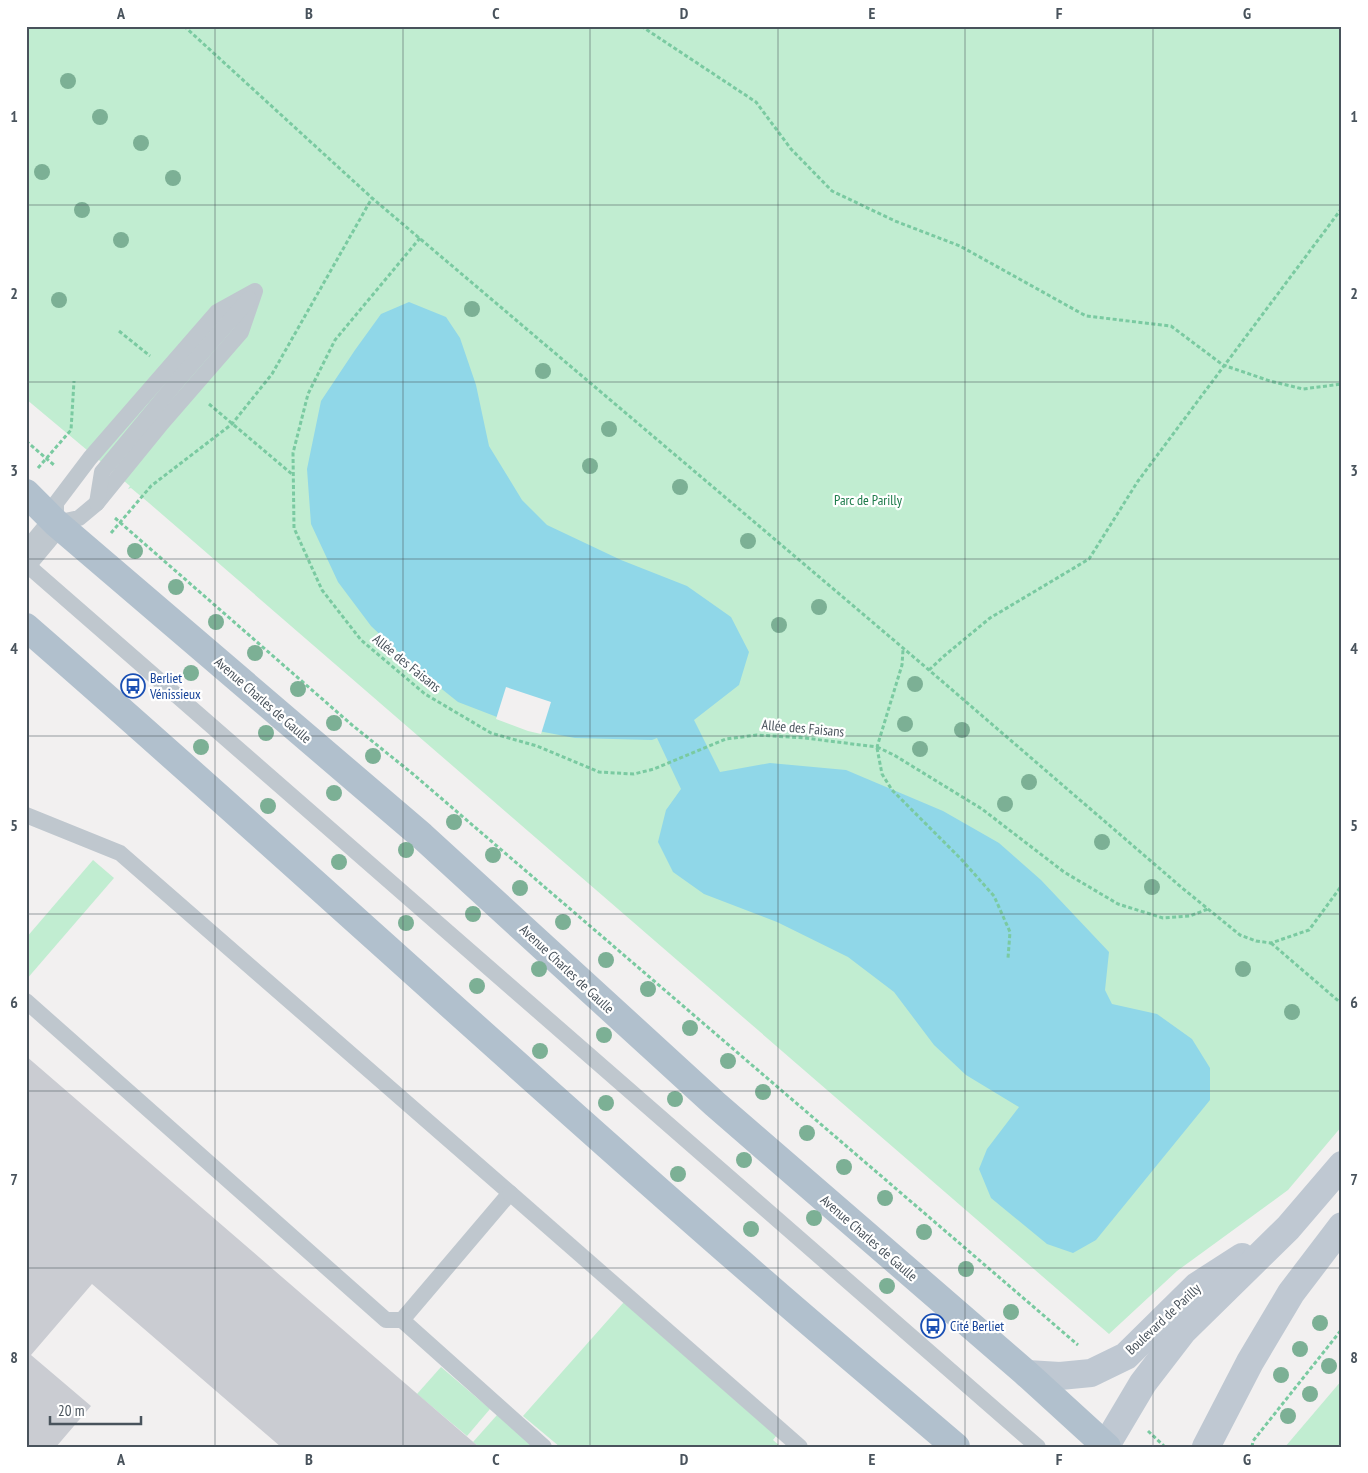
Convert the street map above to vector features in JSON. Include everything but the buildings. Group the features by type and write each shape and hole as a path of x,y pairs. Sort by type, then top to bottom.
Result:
{"main road":[{"name":"Avenue Charles de Gaulle","path":"31,482 56,522 422,836 715,1104 1027,1374 1106,1446"},
{"path":"26,627 236,811 771,1290 956,1447"},
{"name":"Boulevard de Parilly","path":"1106,1446 1143,1384 1184,1331 1288,1228 1342,1165"},
{"path":"1210,1442 1250,1362 1291,1293 1342,1226"},
{"name":"Boulevard de Parilly","path":"1027,1374 1060,1376 1091,1373 1126,1356 1197,1286 1288,1228"}],"street":[{"path":"26,559 56,522"}],"lane":[{"path":"97,503 102,472 179,379 255,292"},
{"path":"255,292 241,332 162,422 97,503 79,518 56,522 56,503 72,480 217,312 255,292"},
{"path":"72,480 102,472"},
{"path":"26,564 1038,1447"},
{"path":"26,815 120,853 800,1447"},
{"path":"26,1001 386,1320 402,1320 544,1447"},
{"path":"402,1320 510,1193"}],"path":[{"path":"184,26 372,198 1240,935 1256,941 1271,943 1309,930 1342,886"},
{"path":"641,26 756,102 792,149 832,191 895,220 960,246 1086,316 1171,326 1224,365 1270,381 1303,389 1342,384"},
{"path":"372,198 272,374 232,424 151,486 120,522 352,725 413,774 1080,1348"},
{"path":"929,670 990,618 1090,559 1138,481 1342,208"},
{"name":"Allée des Faisans","path":"420,238 335,340 308,394 293,453 294,528 322,590 361,640 425,694 491,733 537,746 598,772 634,774 654,769 726,739 757,735 805,738 876,747 894,755 982,809 1064,872 1118,904 1163,918 1190,916 1208,909"},
{"path":"31,482 71,430 74,381"},
{"path":"26,441 34,448"},
{"path":"903,649 902,665 876,747 882,774 892,790 961,859 994,896 1010,932 1008,958"},
{"path":"1271,943 1342,1004"},
{"path":"1252,1447 1253,1441 1342,1329"}],"green space":[{"name":"Parc de Parilly","path":"26,26 1342,26 1342,1126 1288,1190 1177,1271 1109,1334 149,503 131,488 128,489 130,486 26,399"},
{"path":"93,860 114,878 26,980 26,938"},
{"path":"624,1302 777,1435 773,1440 781,1447 560,1447 523,1416"},
{"path":"441,1367 490,1409 467,1436 417,1394"},
{"path":"1342,1380 1342,1447 1285,1447"},
{"path":"497,1415 534,1447 479,1447 473,1442"}],"water":[{"path":"409,302 446,317 460,338 476,385 489,446 522,500 547,525 621,560 687,586 731,617 749,652 739,685 694,720 720,772 770,763 846,770 943,811 999,843 1041,880 1109,952 1105,990 1112,1004 1157,1014 1192,1039 1210,1068 1210,1100 1096,1240 1073,1253 1047,1244 991,1198 979,1169 987,1149 1019,1107 966,1075 934,1045 894,992 848,957 777,922 704,894 673,872 658,842 666,810 681,789 657,738 652,740 575,738 528,729 458,702 413,666 371,626 338,582 311,524 307,469 321,401 381,314"}],"pier":[{"path":"506,687 551,702 541,734 496,719"}],"place":[{"name":"Berliet Vénissieux","path":"133,686"},
{"name":"Cité Berliet","path":"933,1326"}]}
